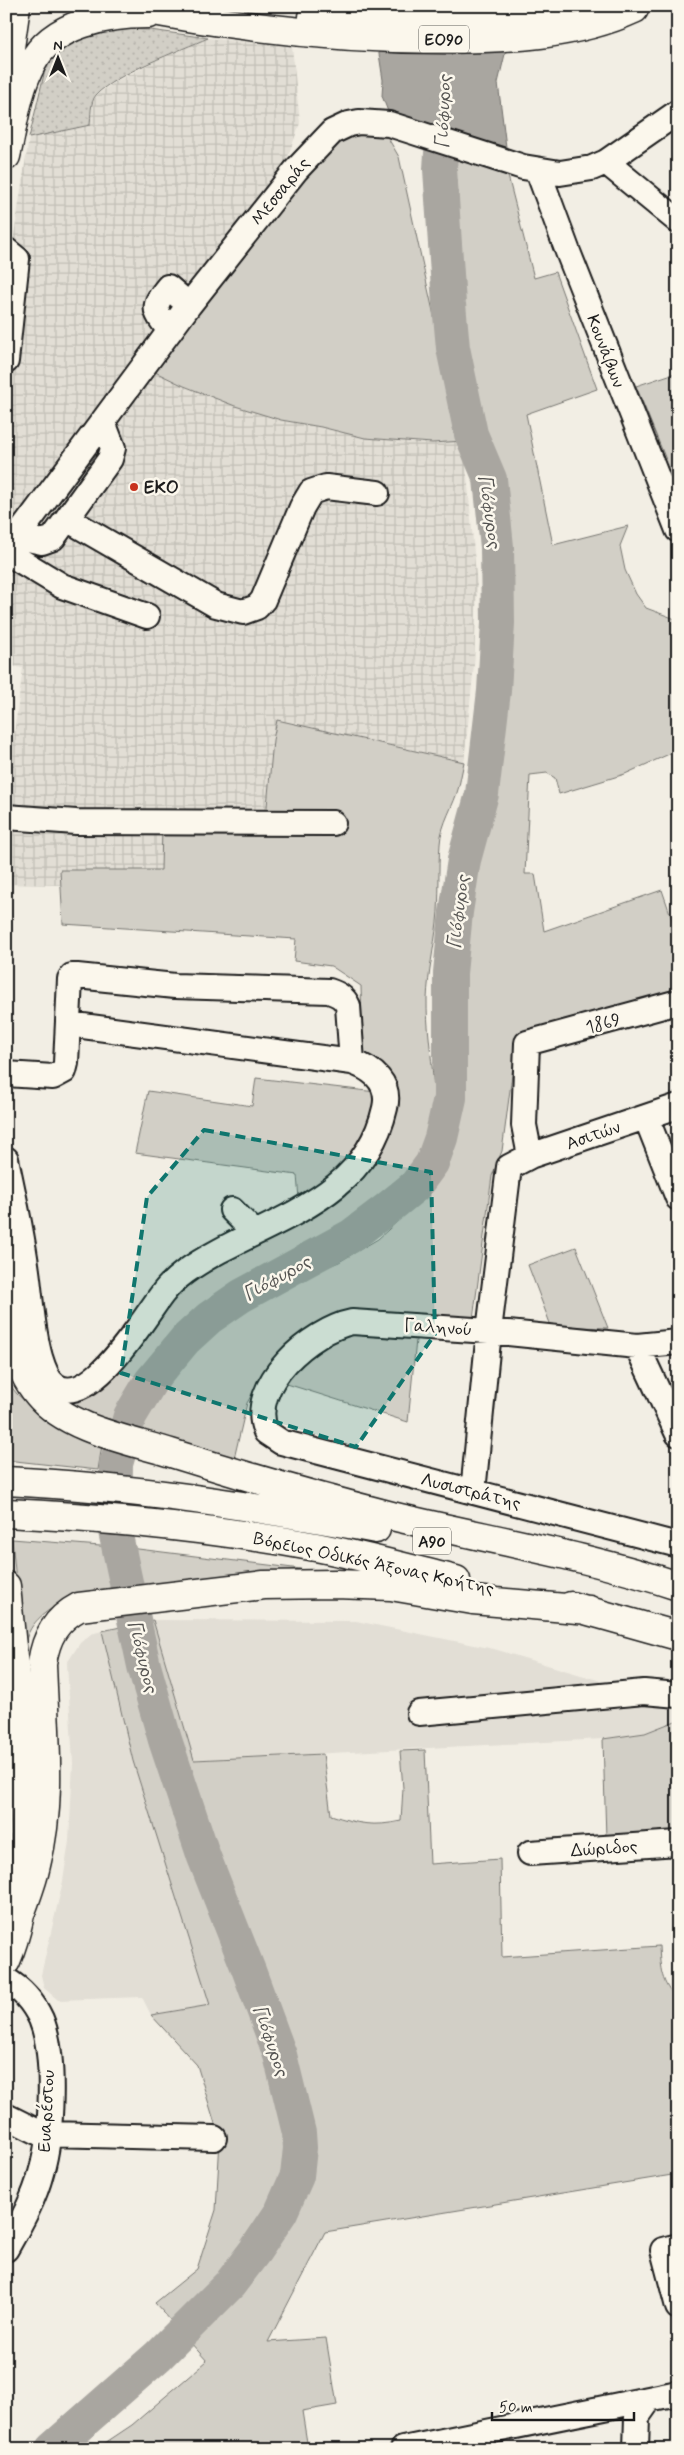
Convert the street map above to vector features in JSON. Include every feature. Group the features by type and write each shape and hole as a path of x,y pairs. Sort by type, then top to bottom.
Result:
{"main road":[{"path":"6,75 16,6"},
{"name":"ΕΟ90","path":"128,6 244,27 322,36 377,28 577,28 608,20 640,8"},
{"name":"ΕΟ90","path":"228,6 310,16 377,28"},
{"path":"6,156 28,73 35,58 50,42 75,27 101,18 131,14 168,14"},
{"path":"6,1257 17,1355 24,1373 36,1391 62,1414 90,1427 207,1465 329,1500 566,1556 678,1586"},
{"name":"Βόρειος Οδικός Άξονας Κρήτης","path":"6,1481 184,1496 280,1510 384,1530 554,1568 678,1601"},
{"name":"Βόρειος Οδικός Άξονας Κρήτης","path":"6,1513 183,1528 318,1547 589,1610 678,1636"},
{"path":"6,1961 36,1866 44,1822 46,1784 42,1663 44,1650 58,1621 80,1607 264,1585 354,1584 391,1586 473,1600 589,1610"},
{"path":"6,1586 10,1675 22,1747 28,1852 22,1909"}],"street":[{"name":"Μεσσαράς","path":"10,547 189,305 272,199 323,139 332,132 349,124 366,121 389,124 538,171 569,173 592,168 606,162 678,112"},
{"path":"606,162 678,221"},
{"name":"Κουνάβων","path":"538,171 678,530"},
{"path":"6,250 17,259 6,361"},
{"path":"10,547 48,541 53,538 110,459 113,448 104,422"},
{"path":"64,476 98,476"},
{"path":"67,519 200,597 226,609 243,612 257,607 263,600 302,507 312,492 326,488 377,493"},
{"path":"10,547 62,586 147,616"},
{"path":"6,817 76,822 333,823"},
{"path":"6,1074 46,1077 61,1074 66,1064 70,979 72,976 175,986 328,991 338,994 345,999 348,1006 352,1062"},
{"name":"1869","path":"519,1161 524,1125 527,1043 678,1002"},
{"path":"6,1159 22,1240 38,1349 49,1378 60,1388 73,1389 93,1380 118,1354 173,1282 218,1252 309,1205 327,1193 357,1166 372,1147 382,1120 386,1095 377,1074 367,1067 352,1062 68,1024"},
{"name":"Ασιτών","path":"519,1161 678,1106"},
{"path":"646,1117 678,1198"},
{"path":"473,1492 489,1331 519,1161"},
{"path":"232,1210 255,1233"},
{"name":"Γαληνού","path":"266,1432 263,1422 264,1403 276,1376 303,1348 337,1326 364,1322 489,1331 637,1346 678,1342"},
{"path":"637,1346 678,1434"},
{"name":"Λυσιστράτης","path":"266,1432 275,1439 289,1444 619,1528 678,1545"},
{"path":"419,1713 644,1692 678,1695"},
{"name":"Δώριδος","path":"530,1853 678,1843"},
{"name":"Ευαρέστου","path":"6,1980 24,1994 36,2011 44,2030 49,2070 46,2153 36,2189 6,2249"},
{"path":"6,2116 38,2132 48,2134 214,2138"},
{"path":"678,2246 664,2250 678,2308"},
{"path":"403,2449 678,2394"},
{"path":"636,2449 637,2417 649,2400"}],"highlighted area":[{"path":"204,1130 431,1172 435,1334 356,1447 121,1373 147,1197"}],"shaded area":[{"path":"122,29 150,30 208,38 133,71 105,87 96,95 93,101 90,125 29,138 45,70 51,61 68,46 79,40"},
{"path":"208,38 292,47 300,123 281,176 6,540 6,287 29,138 90,125 93,101 97,95 113,83 157,60"},
{"path":"384,131 399,157 445,366 464,441 432,443 365,438 321,427 281,420 235,406 184,386 155,372 234,263 319,160 354,132"},
{"path":"452,157 508,176 534,278 555,272 597,389 526,414 553,545 628,526 620,546 625,570 636,594 646,608 678,620 678,750 625,774 559,794 555,778 547,773 530,775 525,874 535,874 544,931 662,890 678,937 678,990 516,1044 502,1151 492,1176 473,1319 418,1317 290,1343 268,1365 247,1403 233,1463 137,1430 155,1394 199,1340 234,1311 293,1281 339,1262 378,1239 432,1190 450,1151 457,1099 460,956 469,876 490,792 503,696 505,619 504,538 497,481 488,454 465,361"},
{"path":"155,372 184,386 235,406 281,420 321,427 365,438 432,443 464,441 477,586 474,665 464,762 277,720 273,740 265,829 162,827 162,870 60,870 61,885 6,884 6,794 23,668 6,665 6,572"},
{"path":"678,372 678,489 636,386"},
{"path":"277,720 464,762 459,786 445,822 440,844 438,912 427,999 434,1101 428,1141 420,1160 403,1184 381,1205 327,1240 241,1284 200,1311 171,1339 158,1355 134,1387 113,1420 65,1407 70,1399 182,1287 229,1255 285,1227 387,1129 363,1058 361,986 331,966 294,961 296,939 63,924 60,870 161,870 162,827 265,829 273,740"},
{"path":"256,1078 376,1092 375,1114 367,1136 336,1176 299,1199 297,1175 135,1153 148,1091 252,1106"},
{"path":"576,1247 608,1328 551,1326 528,1265"},
{"path":"379,1333 416,1340 408,1422 287,1384 292,1369 339,1334"},
{"path":"6,1380 17,1394 42,1416 102,1445 98,1470 6,1460"},
{"path":"12,1539 138,1549 301,1569 304,1571 304,1576 80,1595 58,1605 38,1619 28,1635 23,1656"},
{"path":"153,1620 356,1621 494,1649 678,1704 678,1720 645,1733 603,1739 194,1760"},
{"path":"153,1620 194,1760 323,1754 331,1815 350,1821 382,1824 401,1821 403,1788 400,1751 425,1750 430,1864 500,1859 502,1957 659,1946 662,1975 668,1988 678,2000 678,2174 325,2232 268,2342 326,2338 337,2405 302,2411 308,2449 96,2449 132,2425 207,2361 155,2303 197,2269 216,2210 220,2140 197,2065 151,2015 210,2005 133,1761 102,1631"},
{"path":"102,1631 133,1761 210,2005 151,2015 142,1997 58,2000 44,1988 41,1975 63,1881 69,1841 73,1763 67,1663 80,1643 91,1634"},
{"path":"678,1720 678,1834 606,1838 603,1739 645,1733"}],"water":[{"path":"378,6 505,6 505,54 498,83 506,147 503,152 389,114 382,96 383,80 379,54"}],"waterway":[{"name":"Γιόφυρος","path":"52,2449 158,2356 230,2284 281,2212 297,2176 300,2148 299,2133 280,2055 204,1857 165,1740 144,1666 115,1531 116,1464 130,1416 151,1381 185,1340 209,1318 241,1296 351,1236 388,1208 415,1186 432,1163 441,1138 450,1098 450,973 456,912 464,860 482,794 494,691 498,623 497,547 490,479 471,434 453,348 440,169 444,107"}],"place":[{"name":"ΕΚΟ","path":"134,487"}]}
